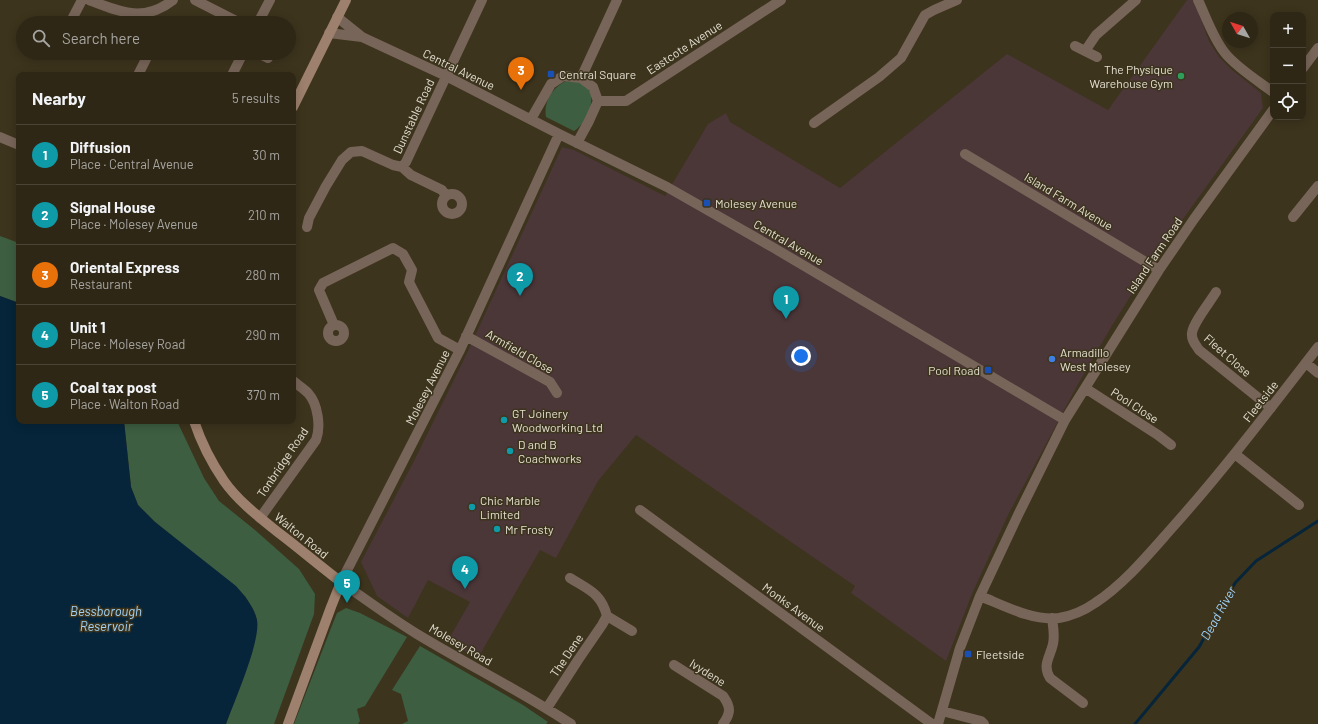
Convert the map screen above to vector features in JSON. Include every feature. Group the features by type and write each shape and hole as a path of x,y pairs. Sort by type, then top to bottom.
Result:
{"main road":[{"path":"296,101 346,0"},
{"name":"Walton Road","path":"195,424 204,447 224,482 260,518 341,582"},
{"path":"288,724 330,607 341,582"}],"street":[{"path":"74,16 82,0"},
{"path":"89,0 141,16"},
{"path":"151,16 173,0"},
{"path":"195,0 226,16"},
{"path":"262,16 270,0"},
{"name":"Dunstable Road","path":"307,227 309,218 326,186 342,160 351,152 362,151 402,167 406,162 482,0"},
{"path":"581,78 617,0"},
{"name":"Eastcote Avenue","path":"598,101 626,101 781,0"},
{"path":"814,123 879,77 901,58 925,15 957,0"},
{"path":"1085,51 1096,35 1136,0"},
{"path":"1198,0 1214,36 1225,53 1245,71 1270,90"},
{"name":"Central Avenue","path":"337,17 362,37 446,76 667,187 774,248 1065,420"},
{"name":"Central Avenue","path":"329,34 362,37"},
{"path":"1075,46 1097,57"},
{"path":"1306,64 1318,48"},
{"path":"140,72 146,60"},
{"path":"234,72 240,60"},
{"path":"531,119 551,84 563,76 581,78 593,87 598,101 577,143"},
{"name":"Island Farm Road","path":"1065,420 1159,270 1270,114"},
{"name":"Molesey Avenue","path":"341,582 460,350 559,134"},
{"path":"0,137 16,144"},
{"name":"Island Farm Avenue","path":"965,154 1159,270"},
{"path":"402,167 410,175 442,190 446,196"},
{"path":"1293,217 1318,186"},
{"path":"334,325 319,290 323,283 393,248 403,254 412,270 409,282 438,338 460,350"},
{"name":"Fleet Close","path":"1216,292 1195,324 1192,333 1193,342 1200,350 1271,408"},
{"name":"Armfield Close","path":"466,336 550,382 557,393"},
{"name":"Fleetside","path":"980,596 1030,616 1052,618 1060,618 1080,611 1096,603 1121,582 1177,523 1235,454 1318,347"},
{"path":"1306,363 1318,373"},
{"name":"Tonbridge Road","path":"260,518 316,440 319,433 319,419 315,406 309,394 296,384"},
{"name":"Pool Close","path":"1085,388 1171,445"},
{"path":"938,724 960,648 980,596 1065,420"},
{"path":"1235,454 1300,505"},
{"name":"Monks Avenue","path":"640,510 932,724"},
{"path":"570,578 598,596 604,606 606,616 632,631"},
{"name":"Molesey Road","path":"341,582 377,609 418,635 547,708 571,724"},
{"name":"The Dene","path":"547,708 602,625 606,616"},
{"path":"1052,618 1054,639 1046,664 1047,673 1050,678 1083,703"},
{"name":"Ivydene","path":"674,665 723,696 728,703 730,711 723,724"},
{"path":"942,711 981,721 984,724"}],"shaded area":[{"path":"1187,0 1194,0 1209,41 1219,57 1231,69 1261,93 1263,108 1152,262 1113,324 1077,386 1008,515 972,594 946,661 851,593 855,586 636,435 598,481 556,558 540,550 478,658 447,642 470,602 428,580 408,618 377,596 361,562 416,457 467,353 562,147 574,150 665,196 708,124 726,113 730,122 840,188 1007,54 1108,110"}],"green space":[{"path":"566,81 582,83 588,88 591,94 590,108 587,115 579,127 574,131 546,117 545,111 553,91"},
{"path":"0,236 16,242 16,302 0,296"},
{"path":"124,424 178,424 204,478 219,501 255,530 299,569 315,594 314,614 274,724 226,724 252,653 257,620 254,611 245,596 155,522 138,505 131,487"},
{"path":"346,608 360,613 407,637 365,706 357,709 360,721 358,724 294,724 337,613"},
{"path":"420,646 523,705 548,722 546,724 402,724 408,721 401,694 392,690"}],"water":[{"name":"Bessborough Reservoir","path":"0,296 16,302 16,424 124,424 131,487 138,505 155,522 236,586 246,598 256,615 257,630 246,672 226,724 0,724"}],"waterway":[{"name":"Dead River","path":"1135,724 1199,647 1235,583 1256,561 1318,521"}],"place":[{"name":"Central Square","path":"551,74"},
{"name":"The Physique Warehouse Gym","path":"1181,76"},
{"name":"Oriental Express","path":"521,90"},
{"name":"Molesey Avenue","path":"707,203"},
{"name":"Signal House","path":"520,296"},
{"name":"Diffusion","path":"786,319"},
{"name":"Armadillo West Molesey","path":"1052,359"},
{"name":"Pool Road","path":"988,370"},
{"name":"GT Joinery Woodworking Ltd","path":"504,420"},
{"name":"D and B Coachworks","path":"510,451"},
{"name":"Chic Marble Limited","path":"472,507"},
{"name":"Mr Frosty","path":"497,529"},
{"name":"Unit 1","path":"465,589"},
{"name":"Coal tax post","path":"347,603"},
{"name":"Fleetside","path":"968,654"}]}
